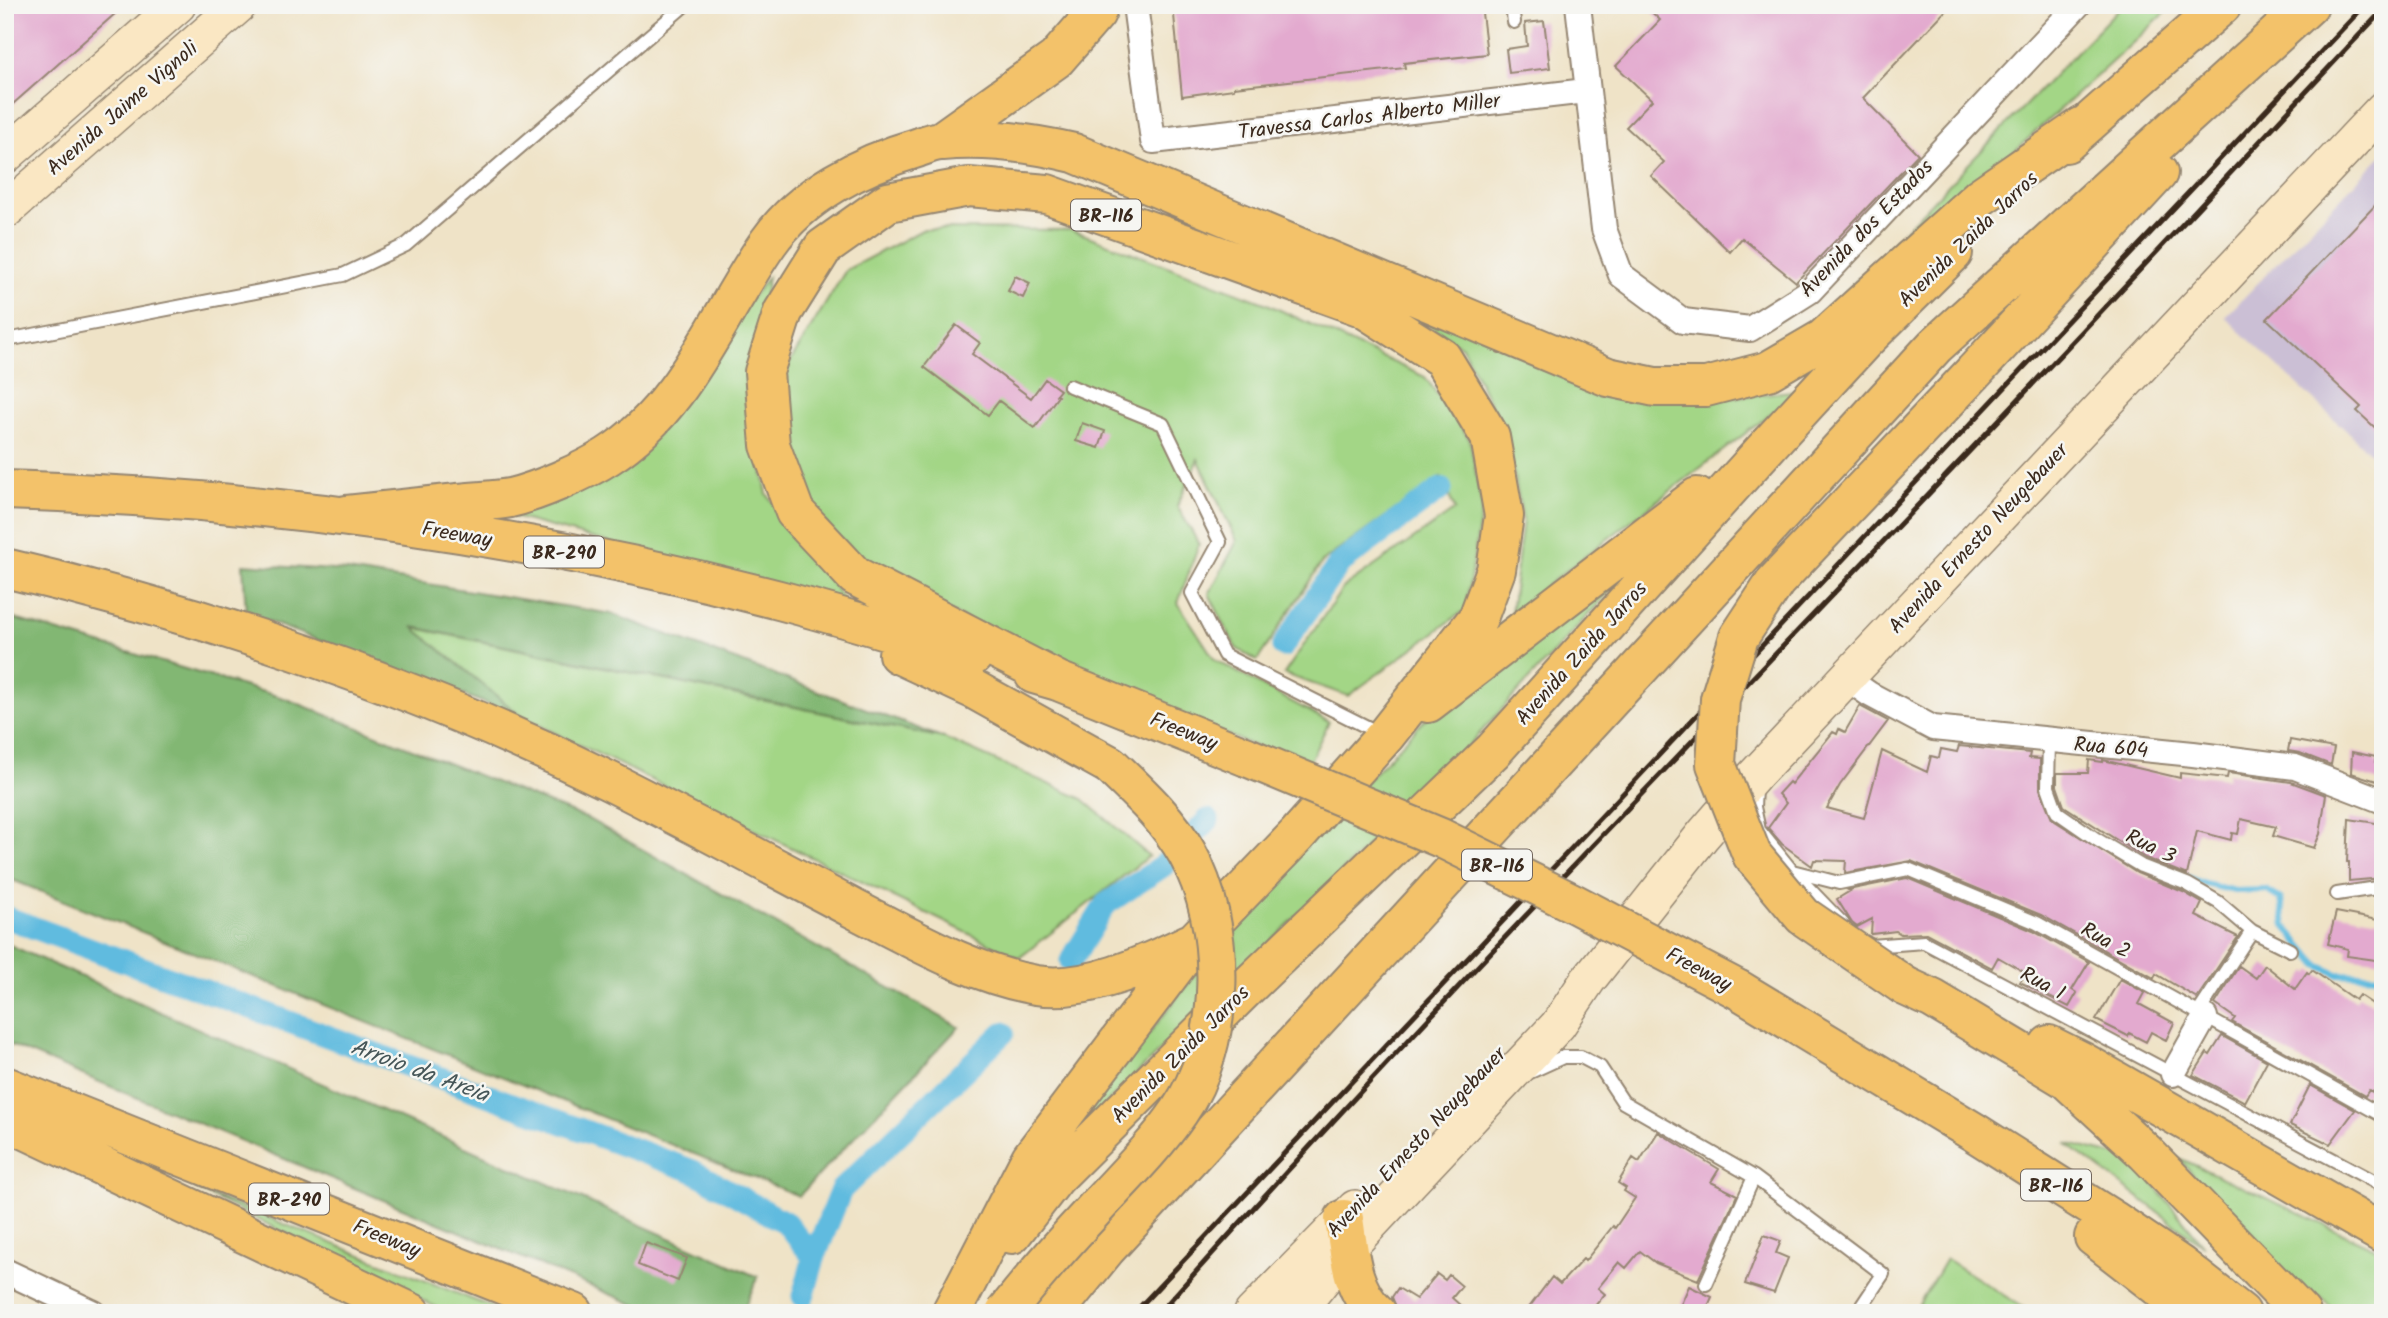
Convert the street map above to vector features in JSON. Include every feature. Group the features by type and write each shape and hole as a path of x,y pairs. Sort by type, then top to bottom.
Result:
{"highway":[{"path":"941,141 1056,59 1096,13 1099,5"},
{"name":"Avenida Zaida Jarros","path":"952,1312 1056,1177 1493,751 1864,341 2083,126 2222,5"},
{"path":"2301,1313 2145,1152 2066,1079 1919,993 1803,916 1752,855 1716,764 1720,699 1739,637 1776,581 1974,372 2311,5"},
{"path":"1055,1313 1115,1239 1935,345 2311,5"},
{"path":"347,515 511,498 607,457 658,414 677,391 769,241 792,216 819,194 852,174 896,154 941,141 1041,145 1074,153 1608,377 1655,387 1706,387 1768,371 1823,339 1980,197 2083,126"},
{"name":"BR-116","path":"952,1312 1031,1158 1194,942 1297,835 1385,736 1478,618 1496,570 1504,516 1490,437 1442,358 1362,307 1048,194 968,187 888,202 823,248 783,312 764,372 770,444 795,512 855,576 1058,681"},
{"path":"1385,736 1773,440"},
{"name":"Freeway","path":"5,490 71,492 347,515 578,554 779,600 1058,681 1441,838 1739,990 2113,1220 2181,1266 2241,1313"},
{"path":"5,568 187,617 309,656 457,713 610,782 908,937 998,976 1040,986 1085,983 1147,964 1194,942"},
{"path":"779,600 973,688 1110,765 1153,806 1187,853 1206,900 1216,948 1216,1007 1203,1065 1180,1110 1151,1148 1053,1253 1005,1313"},
{"path":"1919,993 2010,1026 2081,1061 2383,1234"},
{"path":"1864,1067 2147,1276 2192,1313"},
{"name":"Freeway","path":"5,1086 574,1313"},
{"path":"5,1121 412,1313"},
{"path":"1346,1233 1353,1273 1370,1307 1377,1313"}],"main road":[{"name":"Avenida Jaime Vignoli","path":"5,156 178,5"},
{"name":"Avenida Jaime Vignoli","path":"5,211 239,5"},
{"path":"93,79 119,111"},
{"name":"Avenida Ernesto Neugebauer","path":"1252,1313 1346,1233 1502,1085 1558,1026 1588,980 1703,835 1755,775 2383,109"},
{"name":"Avenida Ernesto Neugebauer","path":"1296,1313 1346,1233 1541,1010 1588,980"}],"street":[{"name":"Travessa Carlos Alberto Miller","path":"1135,5 1153,141 1586,91"},
{"name":"Avenida dos Estados","path":"1577,5 1604,229 1621,275 1683,321 1751,329 1810,291 2078,5"},
{"name":"Rua 604","path":"1846,678 1869,694 1933,729 2193,754 2295,767 2383,801"},
{"path":"2173,1074 2201,1015"},
{"path":"5,1271 94,1313"}],"lane":[{"path":"7,340 343,275 406,245 685,5"},
{"path":"1512,5 1514,22"},
{"path":"1070,386 1163,425 1220,542 1192,593 1224,655 1385,736"},
{"name":"Rua 3","path":"2049,741 2048,787 2057,812 2141,866 2218,902 2252,931 2290,950"},
{"name":"Rua 1","path":"1755,775 1754,807 1759,830 1792,871 1844,926 1871,946 1924,942 2383,1186"},
{"name":"Rua 2","path":"1792,871 1839,883 1908,869 2037,923 2383,1116"},
{"path":"2337,894 2383,887"},
{"path":"2201,1015 2252,931"},
{"path":"1502,1085 1563,1057 1581,1058 1600,1067 1623,1102 1754,1177 1884,1274 1857,1313"},
{"path":"1706,1284 1754,1177"}],"shaded area":[{"path":"2383,154 2383,465 2225,317"}],"green space":[{"path":"2122,5 2174,5 1831,319 1826,312"},
{"path":"924,229 1072,230 1267,304 1425,377 1470,440 1482,508 1465,610 1348,696 1284,674 1343,588 1455,510 1441,477 1322,562 1257,661 1236,648 1209,594 1237,541 1198,459 1177,506 1199,544 1178,603 1215,660 1329,722 1307,767 1061,668 873,572 809,507 785,441 784,372 846,270"},
{"path":"768,277 748,400 767,494 849,607 510,516 615,469"},
{"path":"1401,306 1697,401 1802,390 1511,613 1523,520 1506,435 1462,347"},
{"path":"1654,543 1458,757 1057,1152 1254,899 1435,709"},
{"path":"243,564 348,571 612,614 944,738 413,627 522,717 246,613"},
{"path":"5,616 284,698 588,819 959,1027 799,1196 5,877"},
{"path":"411,627 944,738 1083,799 1149,856 1019,958 522,717"},
{"path":"5,943 758,1277 742,1313 655,1313 8,1044 5,1039"},
{"path":"2065,1143 2134,1160 2204,1246"},
{"path":"2177,1157 2375,1248 2383,1255 2383,1313 2337,1313 2323,1298 2302,1293"},
{"path":"194,1188 506,1313 448,1313"},
{"path":"1946,1259 2032,1313 1914,1313"}],"building":[{"path":"5,5 125,5 5,111"},
{"path":"1173,5 1481,5 1487,54 1404,63 1405,68 1234,87 1182,96"},
{"path":"1644,5 1951,5 1863,98 1918,154 1796,282 1742,238 1730,252 1651,176 1664,162 1626,127 1652,100 1616,66 1660,20"},
{"path":"1544,21 1550,68 1509,73 1506,49 1527,46 1525,23"},
{"path":"2383,197 2383,435 2357,411 2361,407 2267,319"},
{"path":"1015,276 1030,283 1023,298 1008,291"},
{"path":"956,325 980,343 972,354 1031,398 1045,379 1060,390 1035,428 999,401 988,415 924,367"},
{"path":"1082,423 1105,431 1099,448 1076,441"},
{"path":"1860,706 1888,721 1840,785 1827,808 1864,818 1882,751 1927,772 1931,756 1939,758 1941,749 1957,752 1959,746 2030,753 2029,758 2040,759 2040,789 2052,819 2137,873 2202,903 2196,916 2238,937 2197,998 2156,974 2154,978 2041,915 1911,861 1845,873 1846,861 1814,860 1812,866 1782,844 1768,828 1786,803 1778,794 1789,782 1791,784 1833,732 1837,734 1839,729 1845,732"},
{"path":"2290,740 2334,748 2331,765 2288,751"},
{"path":"2352,752 2376,757 2375,762 2383,764 2383,783 2351,773"},
{"path":"2089,760 2103,760 2180,778 2180,773 2227,778 2228,773 2291,782 2326,795 2320,834 2314,848 2273,836 2276,827 2241,819 2238,834 2232,833 2231,840 2197,831 2187,875 2145,858 2064,806 2057,786 2057,773 2088,773"},
{"path":"2349,819 2383,824 2383,878 2349,881"},
{"path":"1907,878 2033,931 2089,962 2072,990 2077,993 2069,1007 2020,982 2026,973 1998,957 1992,968 1926,933 1901,934 1896,931 1871,934 1872,919 1857,927 1837,899 1850,891 1848,890"},
{"path":"2336,912 2383,921 2383,961 2347,956 2348,949 2328,944"},
{"path":"2265,965 2295,989 2307,972 2309,974 2312,970 2355,1000 2359,995 2383,1011 2383,1099 2369,1090 2365,1096 2232,1022 2235,1018 2215,1004 2239,966 2256,978"},
{"path":"2120,979 2145,993 2139,1004 2174,1023 2166,1040 2151,1032 2146,1042 2096,1020"},
{"path":"2222,1036 2267,1061 2245,1102 2193,1075"},
{"path":"2310,1085 2355,1110 2330,1144 2290,1125"},
{"path":"1658,1132 1719,1169 1711,1182 1737,1195 1698,1280 1656,1263 1640,1251 1626,1268 1619,1262 1598,1288 1605,1294 1589,1313 1525,1313 1552,1277 1560,1284 1583,1259 1585,1261 1613,1226 1615,1228 1635,1198 1618,1183 1633,1158 1639,1162"},
{"path":"1764,1235 1781,1241 1776,1253 1788,1258 1774,1293 1745,1284"},
{"path":"646,1243 687,1258 678,1281 638,1265"},
{"path":"1437,1274 1445,1280 1449,1275 1462,1286 1452,1298 1469,1313 1398,1312 1392,1297 1398,1288 1416,1299"},
{"path":"1689,1286 1712,1297 1705,1313 1699,1313 1681,1304"}],"waterway":[{"name":"Arroio da Areia","path":"1283,646 1339,564 1441,489"},
{"name":"Arroio da Areia","path":"1071,961 1106,904 1163,866 1208,820"},
{"path":"2183,875 2205,884 2235,891 2266,890 2281,899 2285,926 2318,965 2337,974 2383,976"},
{"name":"Arroio da Areia","path":"5,917 693,1171 786,1223 814,1258"},
{"name":"Arroio da Areia","path":"803,1296 814,1258 841,1190 1003,1033"}],"railway":[{"path":"1134,1313 2365,5"},
{"path":"1159,1313 1448,998 1996,423 2383,10"}]}
